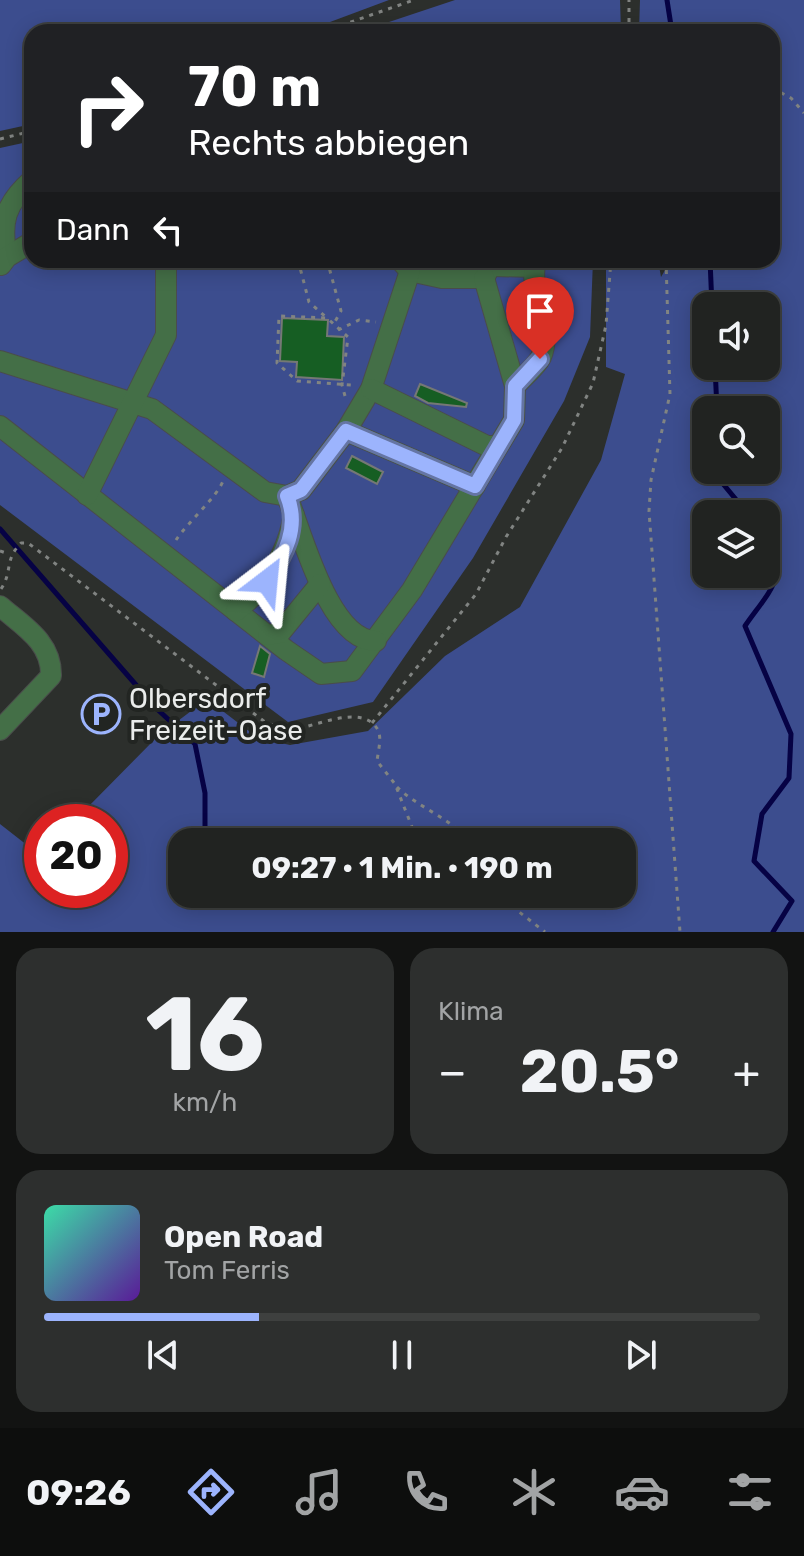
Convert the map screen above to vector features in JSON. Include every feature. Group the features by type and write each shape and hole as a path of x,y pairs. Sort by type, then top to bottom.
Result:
{"lane":[{"path":"3,262 2,217 24,190"},
{"path":"3,262 24,248"},
{"path":"87,495 166,335 166,268"},
{"path":"236,611 256,595 277,566 290,537 291,505 346,431 371,389 393,321 405,268"},
{"path":"0,426 321,674 352,671 376,641 514,420 515,386 490,268 442,278 411,268"},
{"path":"515,386 540,359 543,347 535,268"},
{"path":"0,361 133,400 152,409 265,492 291,505 320,584 344,626 367,641 376,641"},
{"path":"371,389 487,446 498,446"},
{"path":"346,431 475,486"},
{"path":"268,635 280,633 320,584"},
{"path":"0,606 42,642 51,660 51,676 0,730"}],"path":[{"path":"345,24 414,0"},
{"path":"629,0 629,24"},
{"path":"780,92 791,98 804,113"},
{"path":"0,139 24,133"},
{"path":"300,268 309,302 348,337 342,385"},
{"path":"329,268 341,311 333,325"},
{"path":"371,723 476,594 506,537 562,448 593,383 606,325 610,268"},
{"path":"666,268 670,394 651,480 649,511 680,932"},
{"path":"327,318 279,316 277,363 297,381 371,389"},
{"path":"338,330 359,320 393,321"},
{"path":"166,556 184,527 219,491 229,466"},
{"path":"0,590 7,580 9,554 21,543 28,543 265,722 294,729 348,717 362,717 371,723 380,739 377,761 395,784 423,810 454,828"},
{"path":"0,551 9,554"},
{"path":"395,784 412,828"},
{"path":"514,908 545,932"}],"shaded area":[{"path":"0,0 389,0 325,24 24,24 24,126 0,131"},
{"path":"455,0 620,0 621,24 383,24"},
{"path":"640,0 804,0 804,932 0,932 0,824 24,843 24,908 128,908 128,804 91,804 158,736 207,699 258,738 290,745 368,731 445,656 520,607 601,460 625,374 606,367 606,268 659,268 661,277 666,268 780,268 780,24 639,24"},
{"path":"24,143 24,268 593,268 590,337 564,401 473,558 373,702 288,722 0,505 0,148"}],"building":[{"path":"282,318 328,320 327,336 344,337 342,380 296,377 297,362 280,361"},
{"path":"420,384 467,403 466,407 428,403 415,396"},
{"path":"352,456 383,472 377,484 346,468"},
{"path":"260,646 270,654 264,677 252,673"}],"waterway":[{"path":"667,0 671,24"},
{"path":"710,268 711,292"},
{"path":"716,380 716,396"},
{"path":"723,484 736,500"},
{"path":"0,529 157,709 195,744 205,793 205,828"},
{"path":"771,588 745,626 791,734 789,778 762,814 754,861 792,901 773,932"}],"place":[{"name":"Olbersdorf Freizeit-Oase","path":"101,714"}],"route":[{"path":"267,581 290,537 294,514 287,496 301,490 346,431 475,486 514,420 515,386 540,359"}]}
